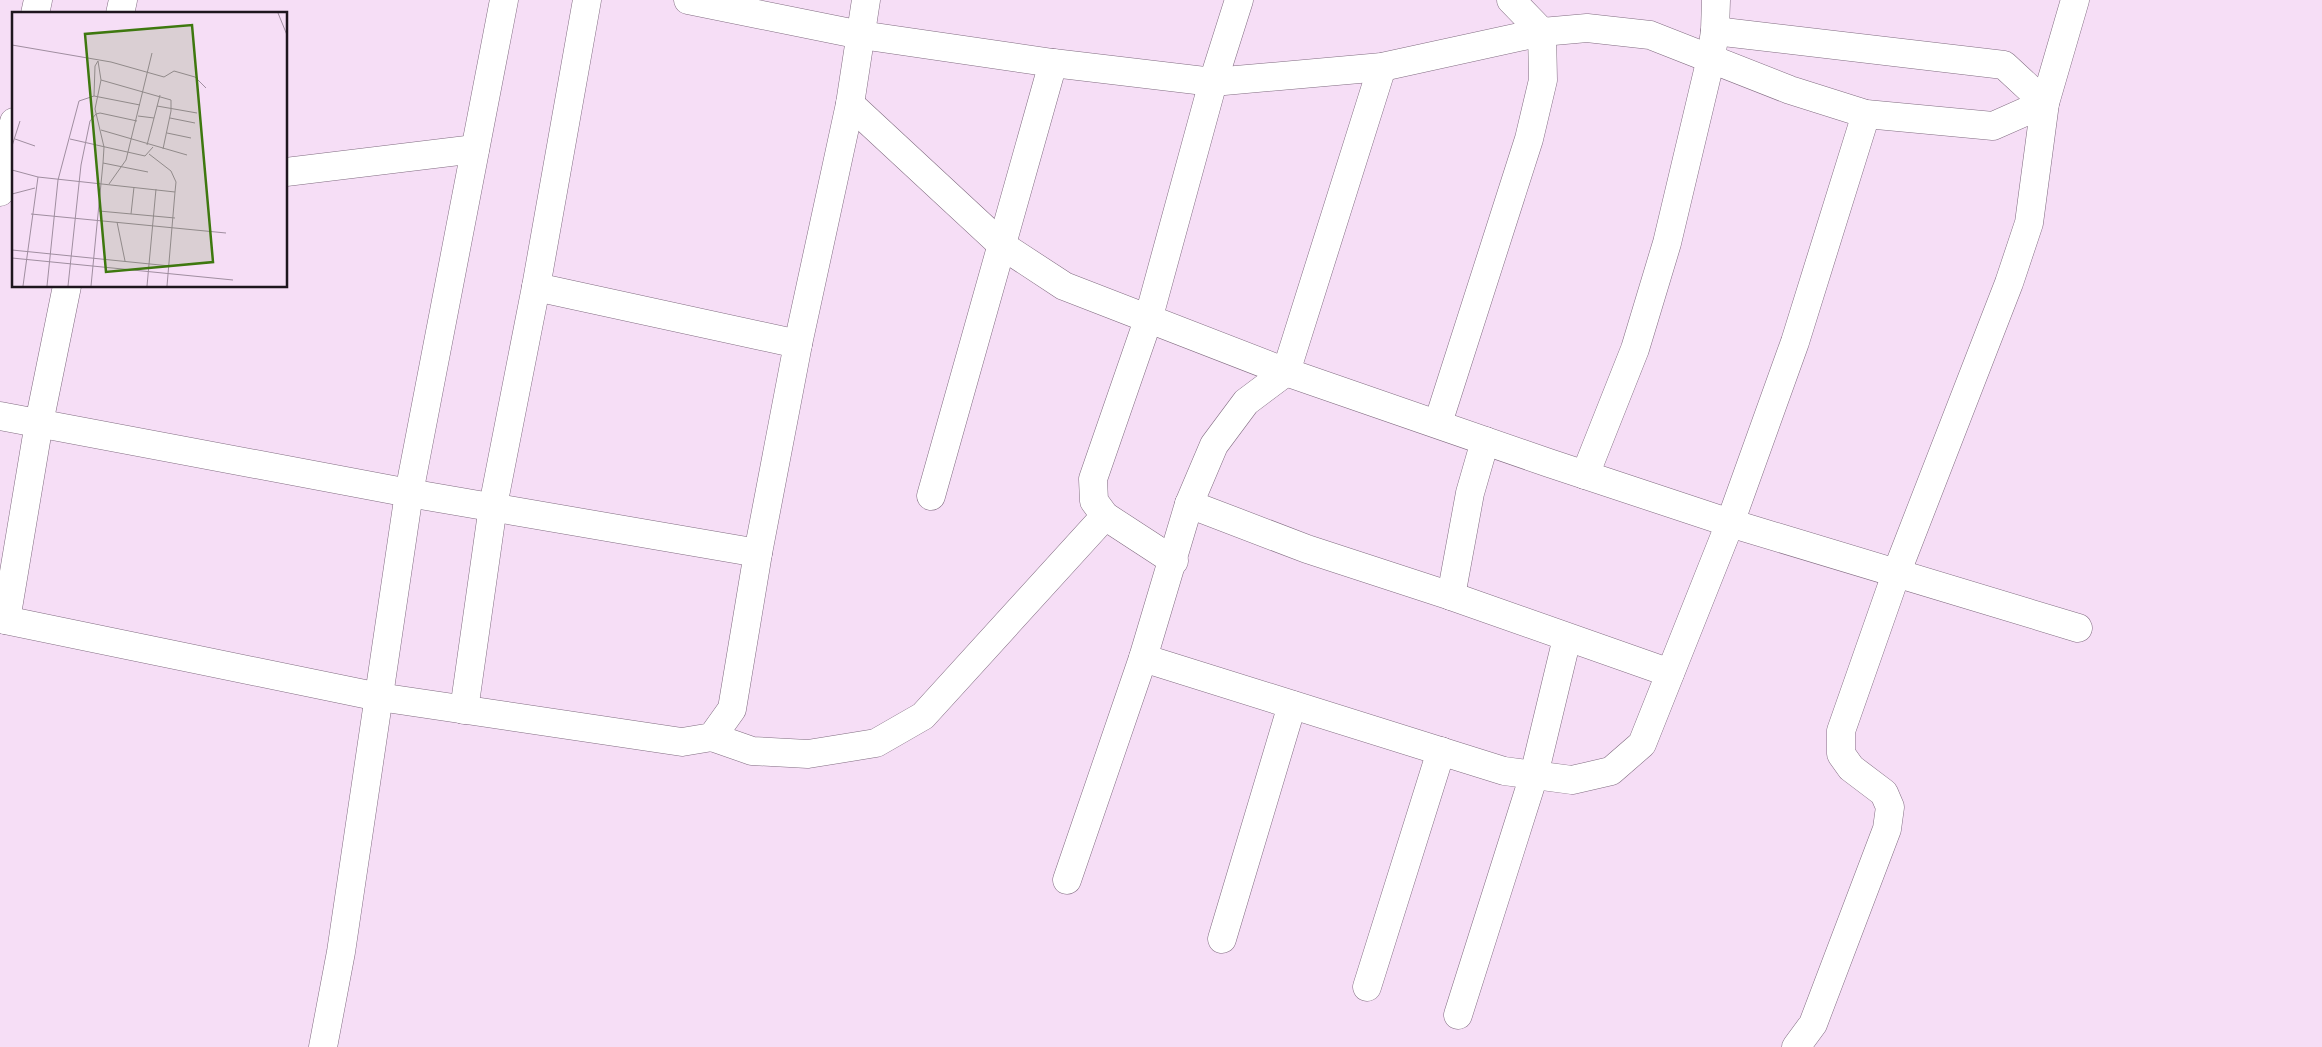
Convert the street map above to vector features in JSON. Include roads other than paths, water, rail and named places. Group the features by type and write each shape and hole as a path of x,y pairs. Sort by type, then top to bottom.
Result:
{"street":[{"path":"323,1047 341,952 408,493 504,0"},
{"path":"464,710 493,506 536,287 587,0"},
{"path":"688,0 861,34 1053,63 1213,82 1382,67 1542,32 1587,28 1650,35 1790,90 1866,114 1993,126 2045,103"},
{"path":"712,737 732,709 758,553 798,344 850,104 866,0"},
{"path":"1174,561 1104,516 1094,501 1094,479 1148,320 1213,82 1239,0"},
{"path":"1438,424 1529,139 1543,80 1542,32 1511,0"},
{"path":"1585,475 1635,349 1662,260 1711,58 1715,31 1716,0"},
{"path":"1796,1047 1813,1024 1887,829 1890,807 1884,793 1851,768 1841,754 1841,731 1896,574 2009,283 2029,223 2045,103 2075,0"},
{"path":"1715,31 2004,65 2045,103"},
{"path":"931,496 1003,246 1053,63"},
{"path":"1067,880 1143,658 1174,561 1189,504 1214,445 1246,402 1286,372 1382,67"},
{"path":"850,104 1003,246 1064,286 1286,372 1730,524 2078,628"},
{"path":"1143,658 1504,770 1572,780 1611,771 1642,744 1730,524 1795,342 1866,114"},
{"path":"0,192 12,132"},
{"path":"288,172 475,149"},
{"path":"536,287 798,344"},
{"path":"66,288 3,620 379,697 682,742 712,737 752,751 808,754 876,743 924,716 1104,516"},
{"path":"0,416 408,493 493,506 758,553"},
{"path":"1451,596 1470,493 1485,441"},
{"path":"1189,504 1307,550 1451,596 1670,673"},
{"path":"1458,1015 1534,775 1567,638"},
{"path":"1222,939 1292,705"},
{"path":"1367,987 1441,750"}]}
